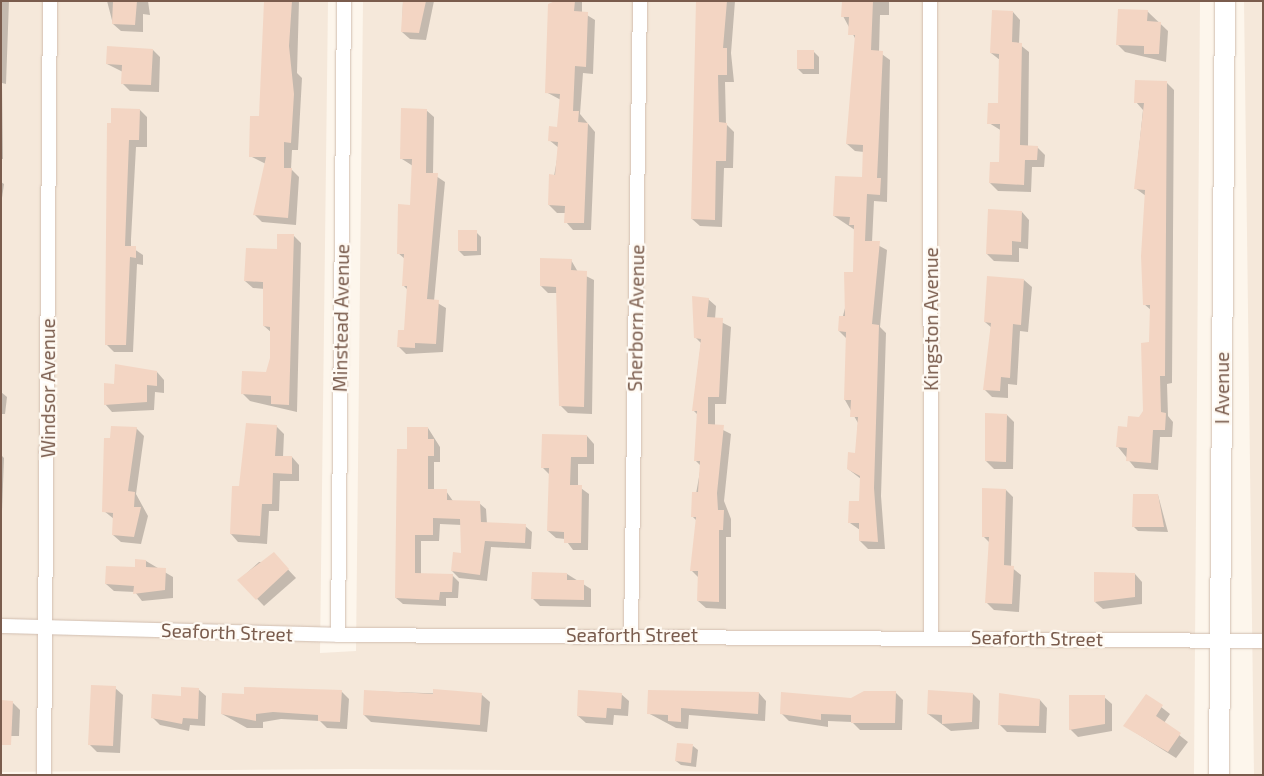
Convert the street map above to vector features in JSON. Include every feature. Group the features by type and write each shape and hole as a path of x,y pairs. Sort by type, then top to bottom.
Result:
{"main road":[{"name":"I Avenue","path":"1219,775 1225,1"}],"street":[{"name":"Windsor Avenue","path":"44,775 50,1"},
{"name":"Minstead Avenue","path":"338,635 344,1"},
{"name":"Sherborn Avenue","path":"631,636 640,1"},
{"name":"Kingston Avenue","path":"930,1 931,636"},
{"name":"Seaforth Street","path":"1,626 338,635 931,636 1263,642"}],"shaded area":[{"path":"1,1 328,1 320,653 356,651 363,1 1200,1 1194,775 354,769 1,772"},
{"path":"1244,1 1263,1 1263,775 1254,775"}],"building":[{"path":"113,1 137,1 135,25 112,24"},
{"path":"264,1 292,1 289,46 294,94 291,143 284,142 284,168 292,168 288,218 253,215 266,157 249,157 250,116 259,116"},
{"path":"403,1 426,1 419,33 401,32"},
{"path":"555,1 575,1 574,11 588,12 586,67 575,66 573,111 579,111 578,122 588,123 584,223 564,223 565,206 548,205 549,174 555,175 558,142 548,141 549,126 557,127 560,94 545,93 548,4"},
{"path":"696,1 727,1 723,48 727,48 727,75 718,75 719,122 727,123 726,161 716,161 715,220 691,219"},
{"path":"842,1 873,1 871,50 883,51 877,178 881,178 880,195 867,194 865,241 880,241 872,324 879,325 874,488 878,542 859,541 859,523 848,523 849,501 859,501 860,476 847,469 848,452 855,453 858,417 850,417 851,400 844,400 846,332 838,331 839,316 845,316 844,272 853,272 854,225 849,225 850,217 833,216 835,176 862,177 863,145 846,144 855,35 848,35 849,17 841,17"},
{"path":"1118,9 1148,10 1147,21 1161,22 1159,54 1144,54 1144,46 1116,45"},
{"path":"992,10 1013,11 1012,42 1022,43 1020,145 1038,146 1037,160 1025,160 1024,185 989,183 990,162 999,162 1000,124 987,124 988,103 998,103 999,54 990,53"},
{"path":"107,46 153,49 151,85 121,84 122,65 106,64"},
{"path":"797,50 814,50 814,69 797,69"},
{"path":"1135,80 1167,81 1165,376 1160,376 1161,412 1166,413 1165,430 1153,430 1151,463 1126,461 1127,448 1116,447 1118,426 1127,427 1128,416 1139,417 1143,411 1141,343 1149,342 1150,305 1143,305 1141,256 1145,190 1134,189 1144,103 1134,103"},
{"path":"111,108 140,109 139,140 129,140 125,246 136,246 136,258 130,257 126,345 105,345 107,123 111,123"},
{"path":"401,108 427,109 426,173 438,173 427,299 439,300 436,344 415,343 415,348 397,347 398,330 404,330 407,286 402,286 404,254 397,254 398,204 410,205 412,159 400,159"},
{"path":"988,209 1022,211 1021,242 1012,241 1012,255 986,254"},
{"path":"458,230 477,230 477,251 458,251"},
{"path":"277,234 294,234 289,405 271,404 271,396 241,394 242,371 266,372 270,358 270,327 263,326 263,282 244,281 246,248 277,249"},
{"path":"540,258 572,259 571,270 587,271 584,407 559,406 556,287 540,286"},
{"path":"987,276 1024,279 1021,325 1013,324 1010,378 1001,377 1000,391 983,390 991,323 984,322"},
{"path":"692,296 709,298 707,317 723,318 719,397 708,397 708,424 724,425 717,493 718,510 724,510 723,530 719,530 719,602 697,601 698,571 690,571 696,517 691,517 692,492 698,492 700,461 694,461 697,411 692,411 701,339 694,338"},
{"path":"115,364 157,371 157,386 147,385 147,402 104,405 104,383 114,384"},
{"path":"985,413 1007,414 1006,462 985,461"},
{"path":"246,423 277,425 275,456 292,456 292,474 273,473 272,504 262,504 260,536 230,534 232,486 239,486"},
{"path":"111,426 137,427 128,491 135,492 134,507 141,507 134,537 112,535 113,513 102,512 104,438 110,438"},
{"path":"407,427 428,427 428,439 434,439 434,456 428,456 428,489 447,489 447,500 480,501 481,522 526,524 525,543 485,541 480,575 451,571 453,552 461,553 460,519 433,518 433,535 415,535 415,573 453,574 452,592 440,592 439,600 395,598 397,449 407,449"},
{"path":"542,434 587,435 587,457 571,457 570,485 582,485 581,543 564,543 564,532 547,531 549,468 541,468"},
{"path":"982,488 1006,489 1004,565 1014,566 1012,604 985,603 989,537 982,537"},
{"path":"1133,494 1158,494 1164,527 1132,527"},
{"path":"274,552 289,569 256,600 237,580"},
{"path":"135,559 146,560 146,567 166,568 165,590 133,594 134,586 105,584 106,566 135,567"},
{"path":"532,572 567,573 567,580 584,580 584,600 531,599"},
{"path":"1094,572 1135,573 1135,597 1094,602"},
{"path":"91,685 116,686 113,746 88,745"},
{"path":"181,687 199,688 198,719 183,718 182,724 151,718 152,694 181,696"},
{"path":"244,687 342,690 340,722 318,721 318,715 273,712 256,714 256,721 221,714 222,693 244,694"},
{"path":"433,689 482,693 480,725 363,715 364,690 433,694"},
{"path":"578,690 622,693 621,709 607,708 606,718 577,716"},
{"path":"648,690 759,692 758,714 681,708 681,722 668,721 668,715 647,714"},
{"path":"928,690 973,693 972,722 942,724 942,715 927,714"},
{"path":"864,691 896,691 895,723 851,723 851,715 821,714 821,720 780,714 781,692 851,698"},
{"path":"999,693 1040,699 1039,726 998,725"},
{"path":"1146,694 1163,705 1156,716 1181,733 1168,752 1123,726"},
{"path":"1069,695 1105,695 1105,724 1069,730"},
{"path":"1,700 13,701 11,745 1,745"},
{"path":"677,743 693,744 691,763 675,761"}]}
